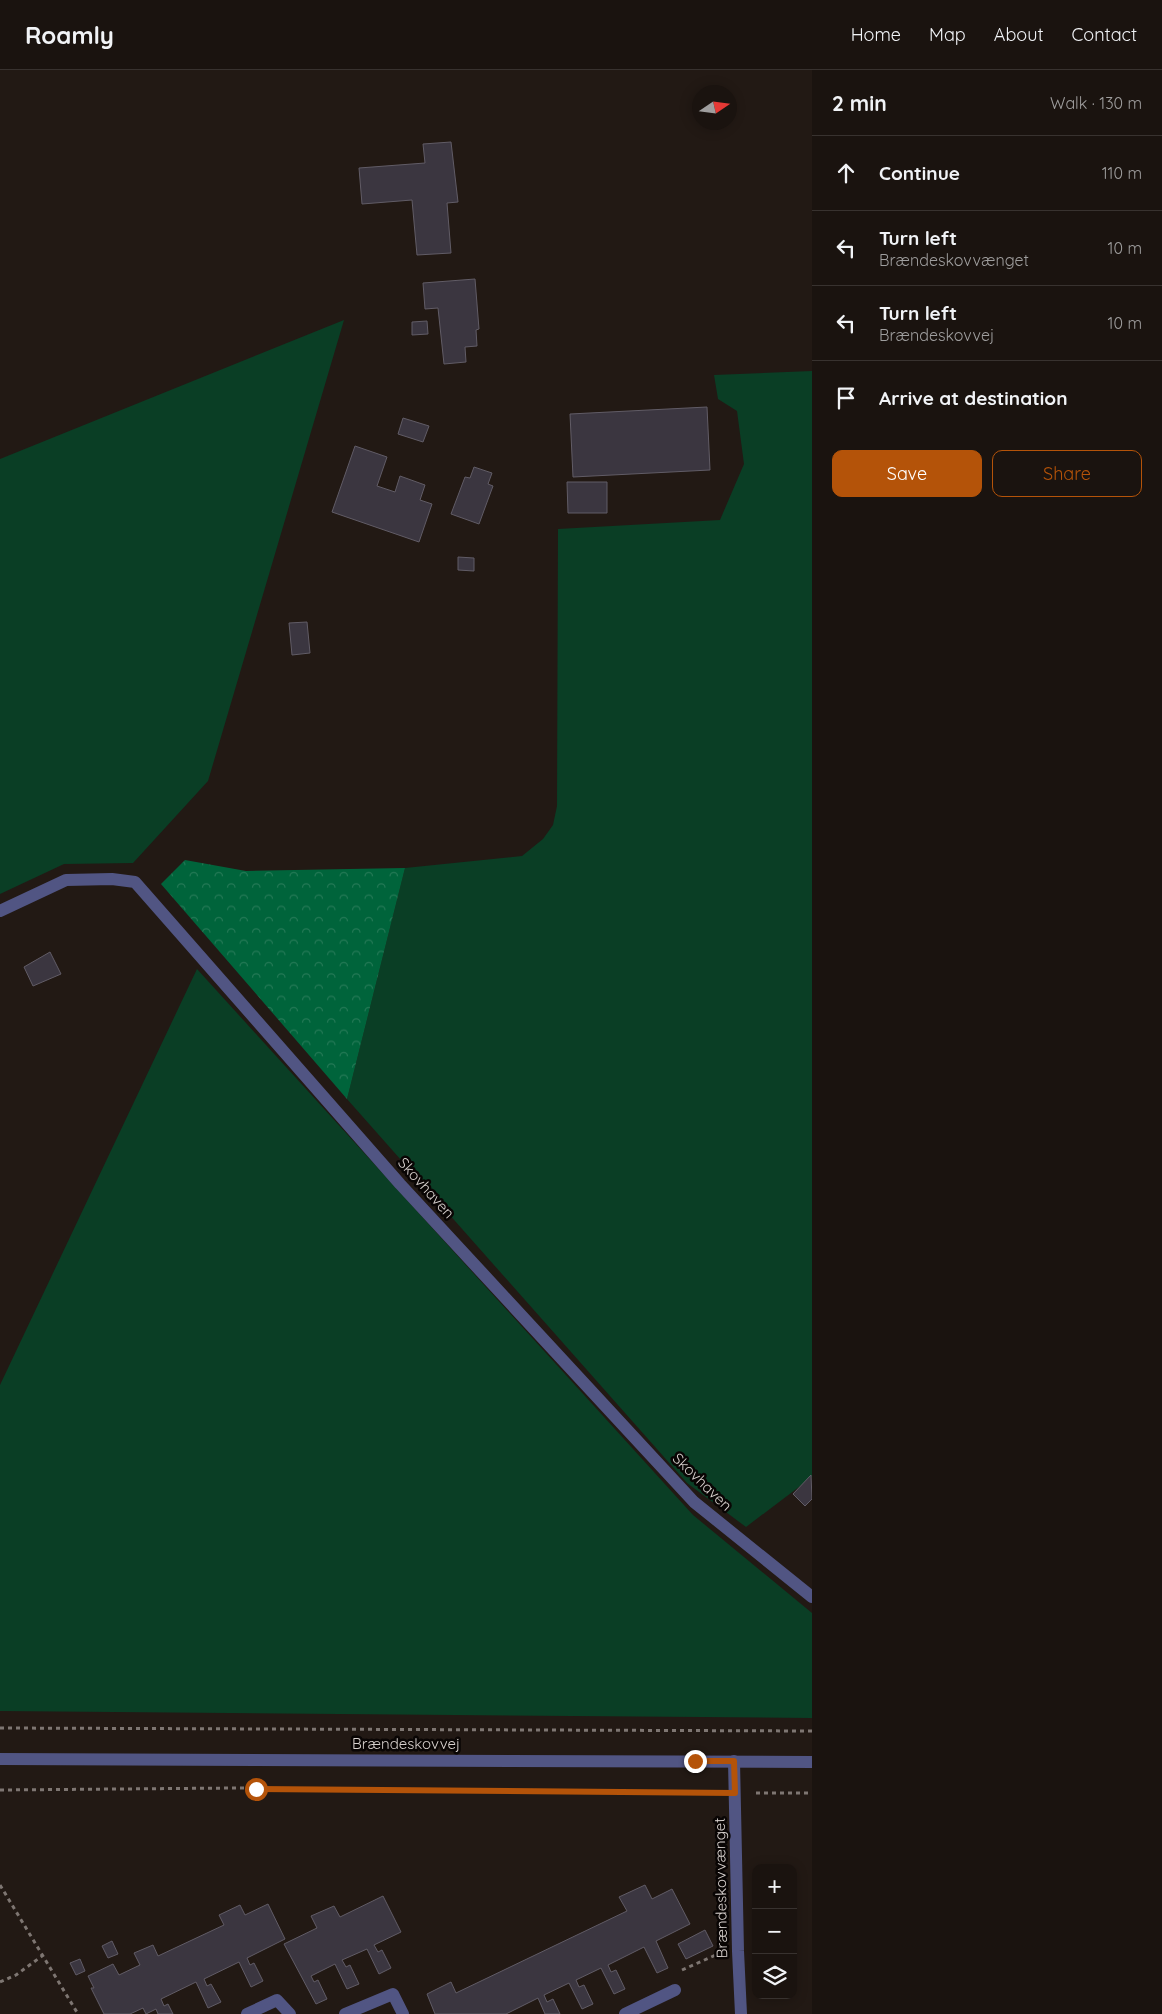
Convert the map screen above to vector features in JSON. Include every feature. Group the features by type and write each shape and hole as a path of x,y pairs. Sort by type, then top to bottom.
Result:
{"street":[{"name":"Skovhaven","path":"0,911 66,880 112,878 135,882 400,1184 694,1502 812,1597"},
{"name":"Brændeskovvej","path":"0,1759 812,1762"},
{"name":"Brændeskovvænget","path":"734,1761 741,2014"},
{"path":"625,2014 675,1990"},
{"path":"345,2014 393,1994 404,2014"},
{"path":"247,2014 277,2000 290,2014"}],"path":[{"path":"0,1728 812,1731"},
{"path":"0,1790 236,1788 812,1793"},
{"path":"0,1885 78,2014"},
{"path":"675,1990 680,1971 718,1953 738,1951"},
{"path":"0,1982 16,1975 42,1956"}],"green space":[{"path":"344,320 208,781 133,863 64,864 0,894 0,459"},
{"path":"812,371 812,1477 746,1527 687,1483 347,1099 405,868 522,856 543,839 553,825 557,806 558,529 720,520 744,464 737,411 718,399 714,375"},
{"path":"185,860 246,871 405,868 347,1099 161,884"},
{"path":"197,969 693,1515 812,1613 812,1718 0,1711 0,1385"}],"building":[{"path":"451,142 458,202 447,203 451,253 417,255 412,200 362,204 359,168 425,163 423,144"},
{"path":"475,279 479,329 476,330 477,346 465,347 466,362 444,364 438,308 425,309 423,283"},
{"path":"427,321 428,334 412,335 412,322"},
{"path":"707,407 710,470 573,477 570,414"},
{"path":"403,418 429,426 423,442 398,434"},
{"path":"355,446 387,457 377,486 395,492 400,476 425,485 420,500 432,504 419,542 332,512"},
{"path":"474,467 492,473 488,484 493,486 479,524 451,514 465,477 470,478"},
{"path":"567,482 607,482 607,513 568,513"},
{"path":"458,557 474,558 474,571 458,570"},
{"path":"307,622 310,653 292,655 289,623"},
{"path":"50,952 61,974 33,986 24,967"},
{"path":"811,1475 812,1499 805,1506 793,1494"},
{"path":"645,1885 652,1899 672,1889 690,1924 656,1941 668,1968 657,1973 644,1947 608,1965 611,1972 616,1970 625,1989 614,1994 601,1968 576,1980 579,1987 584,1985 593,2004 582,2009 569,1983 544,1995 547,2002 553,1999 560,2014 545,2014 538,1998 506,2014 435,2014 427,1994 451,1982 456,1993 627,1911 619,1897"},
{"path":"383,1896 401,1932 374,1945 378,1952 382,1950 391,1968 379,1974 367,1949 342,1960 346,1967 350,1965 359,1984 347,1989 335,1964 311,1976 314,1982 318,1980 327,1999 316,2004 284,1944 317,1928 311,1916 334,1906 340,1917"},
{"path":"268,1904 285,1939 247,1958 250,1965 254,1963 263,1981 251,1987 239,1962 204,1979 207,1986 211,1984 221,2002 208,2008 196,1982 161,1999 164,2006 168,2004 173,2014 158,2014 156,2009 146,2014 143,2008 130,2014 104,2014 91,1988 94,1988 88,1976 113,1964 119,1975 140,1965 134,1953 153,1945 158,1956 224,1925 219,1915 240,1905 245,1915"},
{"path":"705,1930 713,1946 686,1959 678,1944"},
{"path":"112,1941 118,1954 108,1958 102,1946"},
{"path":"80,1959 85,1971 76,1975 70,1963"}],"route":[{"path":"256,1789 735,1793 734,1761 695,1761"}]}
